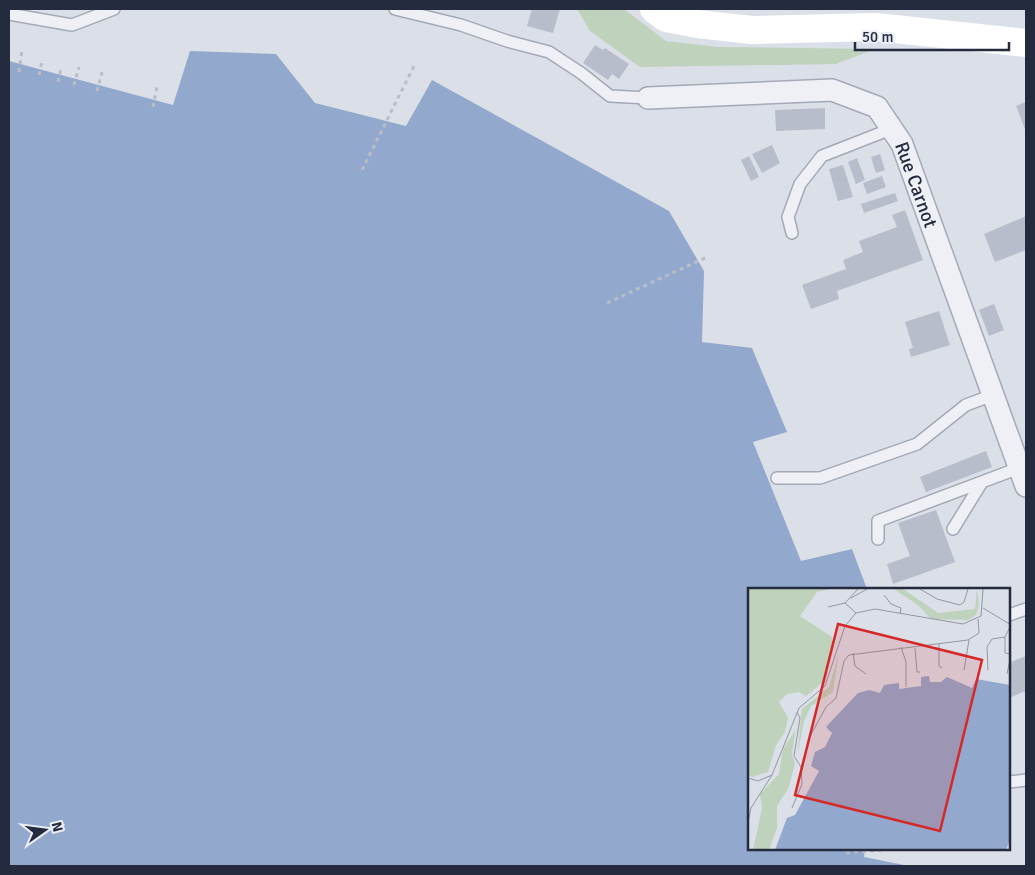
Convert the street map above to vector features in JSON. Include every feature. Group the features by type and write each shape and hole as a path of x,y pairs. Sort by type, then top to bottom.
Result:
{"main road":[{"path":"654,9 666,18 697,24 752,30 876,28 1026,43"}],"street":[{"name":"Rue Carnot","path":"648,98 832,90 876,107 902,144 1026,486"}],"lane":[{"path":"9,14 72,26 114,9"},
{"path":"395,9 461,25 507,41 549,52 610,96 648,98"},
{"path":"792,233 788,217 800,184 822,156 892,129"},
{"path":"777,478 820,478 917,444 966,405 994,395"},
{"path":"878,539 878,521 1011,471"},
{"path":"953,529 982,482"},
{"path":"1010,615 1026,609"},
{"path":"1010,782 1026,780"}],"path":[{"path":"19,72 22,50"},
{"path":"39,75 42,61"},
{"path":"362,170 414,66"},
{"path":"74,85 79,67"},
{"path":"58,82 61,68"},
{"path":"97,91 102,72"},
{"path":"152,107 157,87"},
{"path":"608,303 707,257"},
{"path":"846,853 883,850"}],"green space":[{"path":"577,9 624,9 666,41 718,47 875,49 836,64 640,67 590,31"}],"water":[{"path":"190,51 276,54 315,103 406,126 432,80 669,211 704,271 702,342 752,348 787,432 753,442 801,561 852,549 867,588 748,588 748,850 865,850 864,857 909,866 9,866 9,61 173,105"}],"building":[{"path":"532,9 560,9 553,33 527,26"},
{"path":"595,45 603,50 605,48 629,64 619,79 612,74 608,80 583,63"},
{"path":"1026,102 1026,132 1016,106"},
{"path":"825,108 825,129 776,131 775,110"},
{"path":"772,145 780,163 762,173 752,154"},
{"path":"880,154 885,170 876,173 871,157"},
{"path":"749,156 759,177 751,181 741,160"},
{"path":"857,158 865,180 856,184 848,162"},
{"path":"843,165 853,197 838,201 829,169"},
{"path":"882,176 886,187 867,194 863,183"},
{"path":"895,193 898,201 864,213 861,204"},
{"path":"905,210 923,260 837,291 839,299 811,309 802,285 846,269 843,260 863,252 859,241 897,227 892,215"},
{"path":"1026,216 1026,250 995,262 984,234"},
{"path":"994,304 1004,330 989,336 979,310"},
{"path":"939,311 950,345 911,357 909,349 913,348 905,322"},
{"path":"986,451 992,467 926,492 920,477"},
{"path":"936,510 955,562 893,584 887,564 910,556 898,523"},
{"path":"1026,656 1026,691 1010,698 1010,663"}]}
